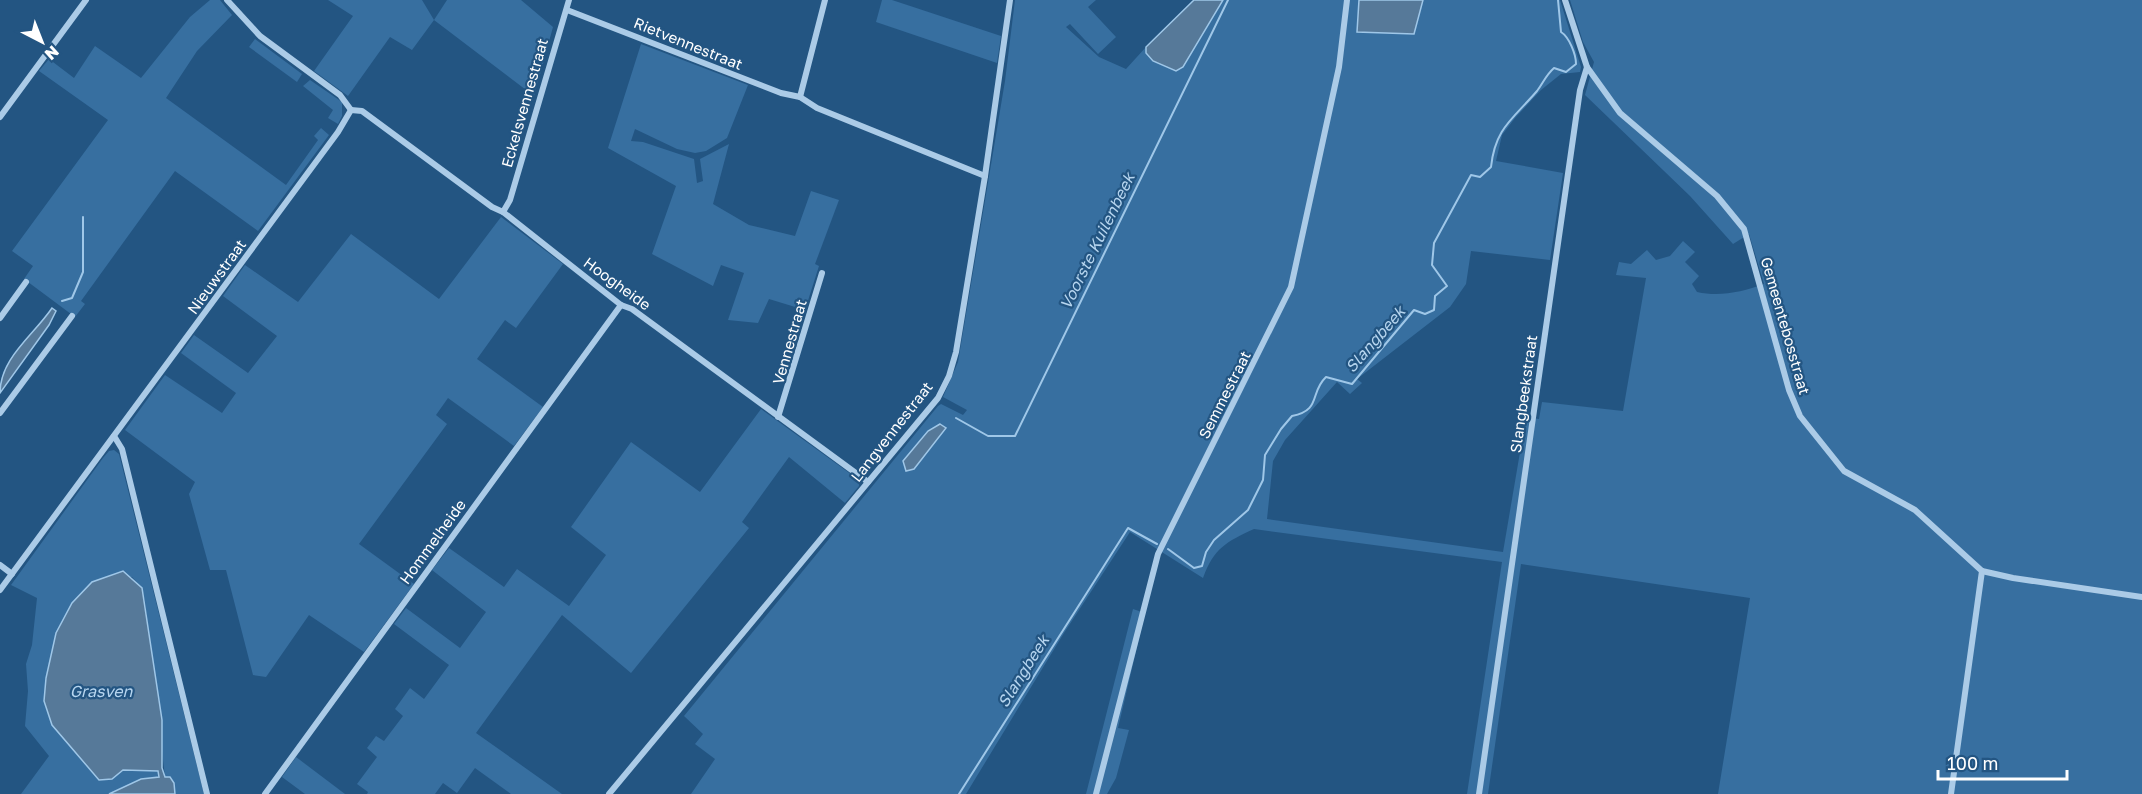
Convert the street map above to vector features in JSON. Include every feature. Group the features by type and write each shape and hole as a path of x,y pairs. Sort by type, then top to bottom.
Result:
{"street":[{"path":"0,117 86,0"},
{"path":"227,0 260,36 340,95 351,110"},
{"name":"Eckelsvennestraat","path":"503,212 510,200 560,25 567,10 568,0"},
{"name":"Langvennestraat","path":"609,794 938,398 956,352 985,176 1010,0"},
{"name":"Semmestraat","path":"1096,794 1158,554 1291,287 1339,67 1347,0"},
{"path":"1565,0 1587,67"},
{"path":"800,97 825,3"},
{"name":"Rietvennestraat","path":"567,10 781,93 800,97 816,108 985,176"},
{"name":"Gemeentebosstraat","path":"1587,67 1620,112 1717,196 1744,229 1789,390 1800,416 1844,471 1915,510 1982,571 2013,578 2142,597"},
{"name":"Slangbeekstraat","path":"1479,794 1578,101 1587,67"},
{"name":"Hoogheide","path":"351,110 362,111 492,207 503,212 621,305 632,309 868,482"},
{"name":"Nieuwstraat","path":"0,590 338,132 351,110"},
{"name":"Vennestraat","path":"778,417 785,402 822,273"},
{"path":"0,318 26,282"},
{"name":"Hommelheide","path":"265,794 621,305"},
{"path":"0,413 72,316"},
{"path":"114,436 122,449 207,794"},
{"path":"0,566 12,574"},
{"path":"1951,794 1982,571"}],"shaded area":[{"path":"210,0 220,0 232,15 197,51 166,98 286,185 318,140 314,136 321,128 329,135 258,231 175,171 81,301 85,304 75,317 24,279 33,266 12,251 108,120 39,71 49,59 74,78 95,46 141,78 190,17"},
{"path":"328,0 422,0 434,20 412,50 390,37 348,96 314,71 353,16"},
{"path":"447,0 521,0 553,27 534,96 434,20"},
{"path":"882,0 892,0 1001,36 997,63 876,22"},
{"path":"1015,0 1096,0 1088,7 1116,37 1098,54 1070,24 1066,27 1099,57 1126,69 1146,47 1146,53 1215,11 1223,0 1359,0 1357,32 1413,34 1423,0 1560,0 1581,67 1580,72 1561,74 1541,90 1502,135 1496,161 1563,173 1550,260 1471,251 1466,284 1450,307 1357,379 1362,383 1350,394 1337,382 1285,440 1273,461 1267,519 1503,552 1526,417 1539,419 1542,402 1623,411 1646,278 1616,275 1619,262 1631,264 1647,250 1656,260 1670,256 1683,241 1695,252 1685,262 1699,276 1692,284 1697,292 1731,293 1764,284 1749,234 1733,244 1690,196 1585,95 1594,62 1583,42 1570,0 2142,0 2142,794 1718,794 1750,598 1521,564 1488,794 1467,794 1502,562 1254,529 1222,547 1207,568 1203,578 1130,532 1064,633 966,794 691,794 715,759 695,744 703,734 684,716 938,406 941,404 963,415 967,410 943,397 958,362 1005,81"},
{"path":"255,39 302,74 297,82 249,47"},
{"path":"641,44 748,85 727,138 706,151 695,153 677,149 635,129 631,141 643,142 694,159 697,183 703,181 700,159 729,144 713,204 749,225 795,236 811,191 839,200 815,264 819,266 805,310 769,299 758,323 728,320 744,273 721,265 713,286 652,254 676,186 608,148"},
{"path":"310,80 342,102 342,116 338,124 328,118 333,110 303,86"},
{"path":"501,217 563,264 516,328 505,320 477,359 543,407 514,446 448,398 436,415 447,424 359,544 414,584 364,652 309,615 266,677 253,675 226,570 210,570 189,494 195,482 125,430 165,375 222,413 236,393 181,353 194,335 248,373 277,336 223,296 245,265 298,302 351,234 439,299"},
{"path":"761,409 859,480 859,486 845,503 789,457 742,522 749,528 631,673 562,615 476,733 562,794 511,794 475,768 457,793 443,783 435,794 367,794 368,792 357,784 377,757 367,748 376,736 384,741 403,716 395,709 410,688 424,699 449,665 394,624 406,608 460,648 486,612 432,570 449,548 504,587 517,569 569,606 606,555 571,527 631,442 700,492"},
{"path":"114,450 119,454 204,794 175,794 174,783 170,777 165,777 145,602 142,588 132,577 92,582 72,603 56,633 46,678 44,701 52,725 99,780 112,779 123,770 158,771 159,777 141,779 109,794 21,794 49,756 25,726 28,691 26,664 32,645 37,598 11,585 103,458 109,451"},
{"path":"1133,609 1145,613 1118,728 1129,730 1116,778 1107,794 1086,794"},
{"path":"296,757 345,794 305,794 282,777"}],"water":[{"path":"1194,0 1223,0 1183,67 1176,71 1153,61 1146,53 1146,47"},
{"path":"1359,0 1423,0 1414,34 1357,32"},
{"path":"52,308 56,311 49,325 0,393 1,380 11,358"},
{"path":"940,424 946,428 914,469 906,471 903,461 928,431"},
{"name":"Grasven","path":"123,571 142,588 162,720 162,768 165,777 170,777 174,783 175,794 109,794 141,779 159,777 158,771 123,770 112,779 99,780 52,725 44,701 46,678 56,633 72,603 92,582"}],"waterway":[{"name":"Voorste Kuilenbeek","path":"956,418 988,436 1015,436 1228,0"},
{"name":"Slangbeek","path":"1168,549 1194,568 1202,566 1206,552 1214,540 1248,510 1263,480 1265,455 1281,429 1292,416 1308,410 1326,377 1352,384 1414,310 1425,314 1434,310 1435,296 1447,286 1432,265 1434,243 1471,175 1480,177 1491,167 1496,143 1501,133 1551,71 1554,68 1566,72 1576,64 1572,46 1561,32 1558,0"},
{"path":"62,301 72,298 83,272 83,217"},
{"name":"Slangbeek","path":"959,794 1128,528 1157,544"}]}
